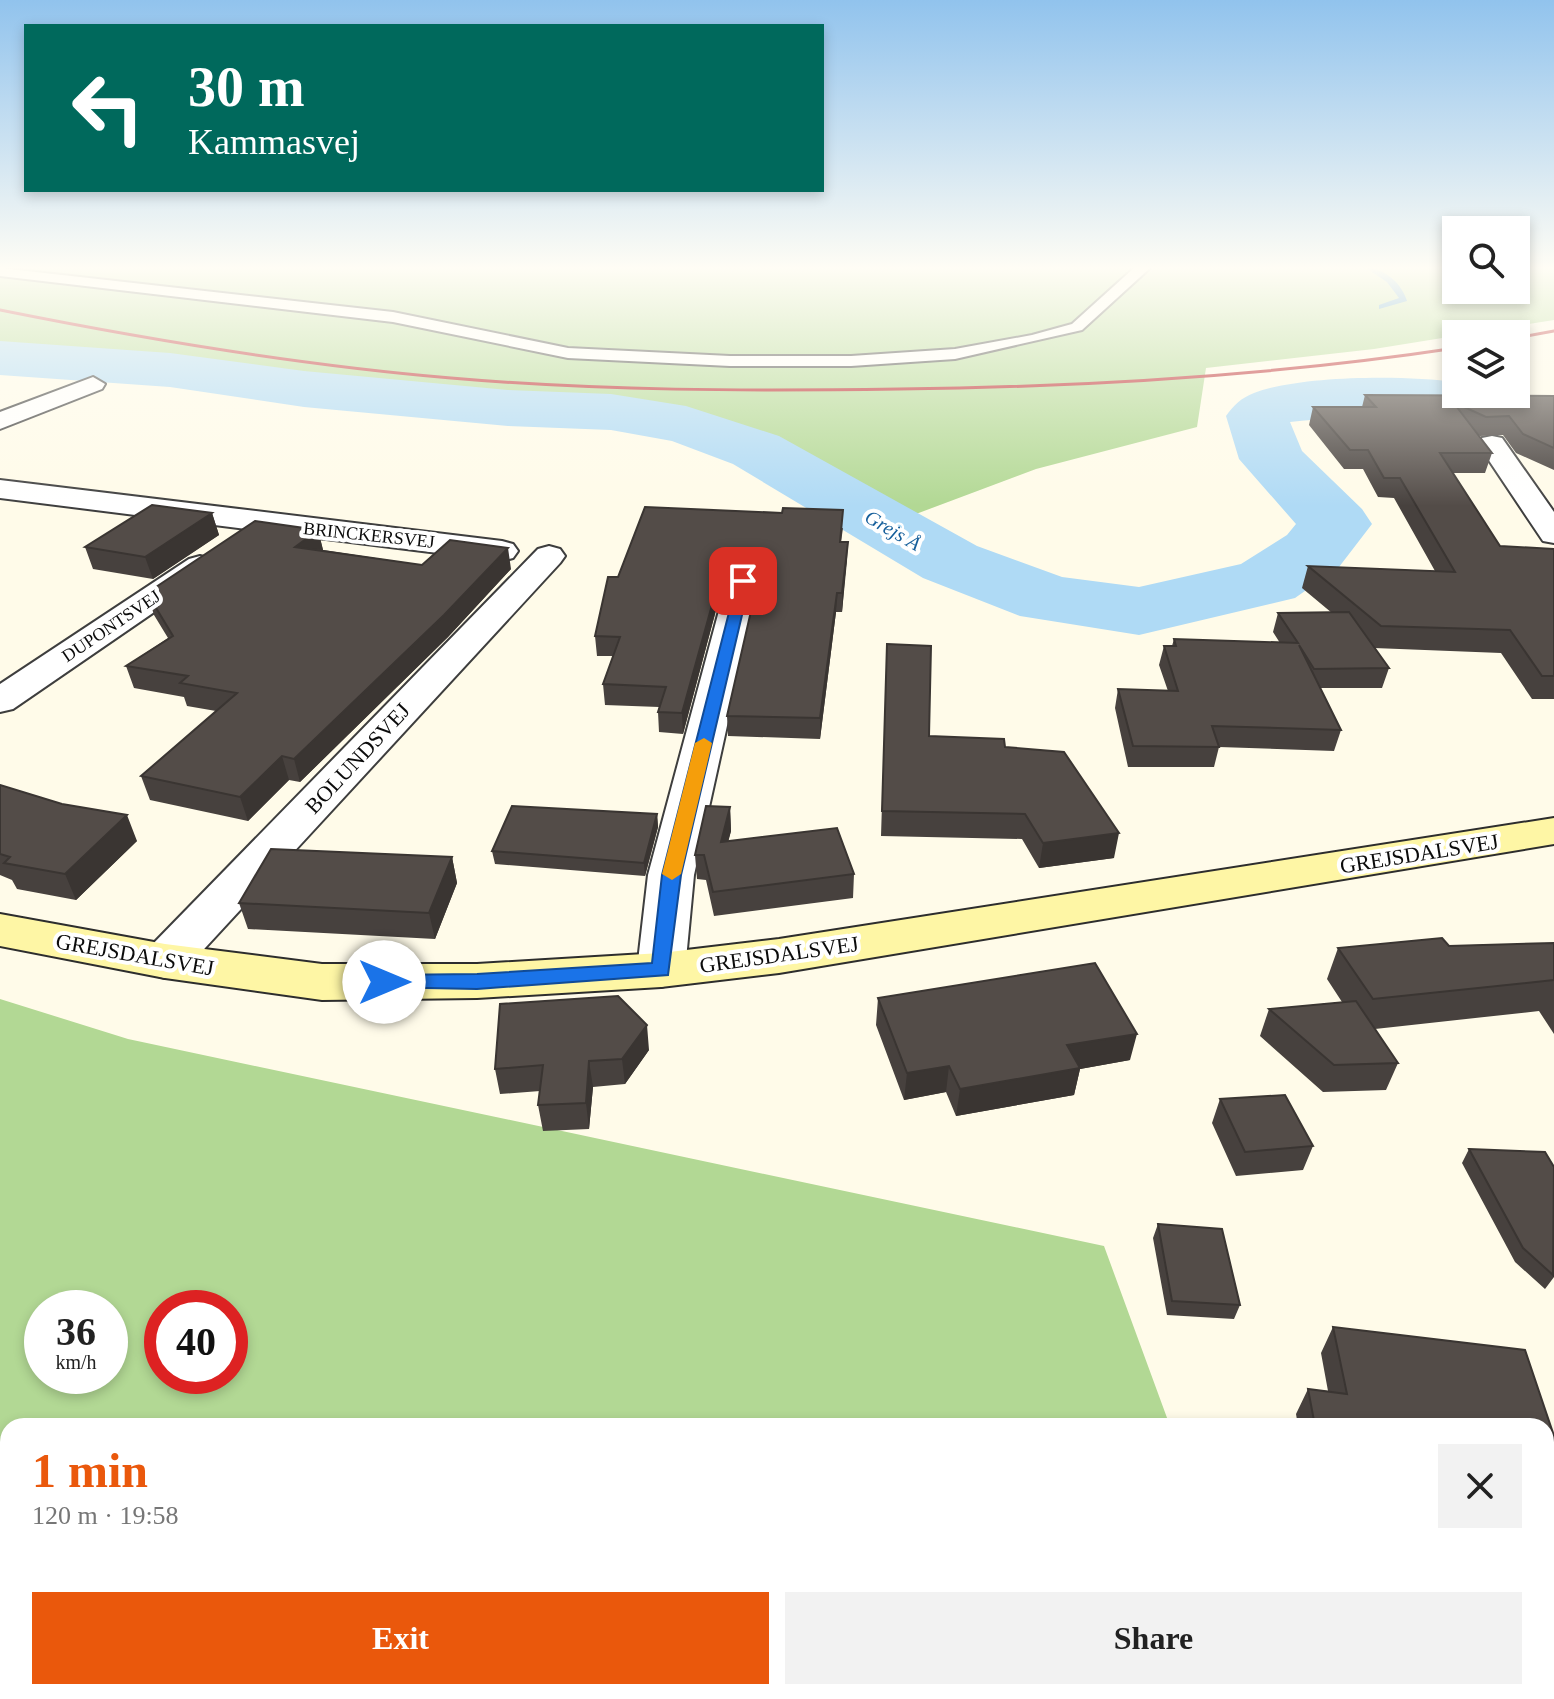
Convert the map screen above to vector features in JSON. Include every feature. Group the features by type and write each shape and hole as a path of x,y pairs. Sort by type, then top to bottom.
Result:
{"street":[{"path":"0,421 93,384"},
{"path":"1492,444 1554,534"},
{"name":"BRINCKERSVEJ","path":"0,489 549,556"},
{"name":"DUPONTSVEJ","path":"0,701 262,523"},
{"name":"BOLUNDSVEJ","path":"165,961 549,556"},
{"path":"661,970 671,875 743,581"},
{"name":"GREJSDALSVEJ","path":"0,930 165,961 322,982 477,981 661,970 795,954 1554,831"}],"lane":[{"path":"540,347 568,353 650,359 775,361 955,354 990,347"}],"green space":[{"path":"0,347 1385,347 1206,368 1197,427 1036,469 868,532 706,439 638,422 504,414 162,376 0,374"},
{"path":"0,999 128,1039 1104,1246 1167,1418 0,1418"}],"building":[{"path":"1365,395 1442,395 1442,408 1458,408 1492,453 1440,453 1500,546 1554,549 1554,676 1542,676 1510,630 1381,626 1308,566 1455,572 1400,478 1384,478 1368,450 1350,450 1313,407 1376,407"},
{"path":"1530,396 1554,396 1554,448 1523,434 1509,416 1486,417 1466,408 1530,408"},
{"path":"152,505 212,513 145,557 85,547"},
{"path":"645,507 782,513 783,508 843,510 840,542 848,542 842,593 837,593 820,718 727,716 762,563 756,553 743,550 730,553 724,562 682,713 658,712 666,687 603,684 620,637 595,636 608,577 618,577"},
{"path":"255,521 318,530 295,547 422,565 450,540 508,548 444,615 294,759 282,756 240,797 141,776 237,693 180,683 188,676 126,666 173,636 147,593"},
{"path":"1349,612 1389,668 1314,669 1299,645 1341,730 1212,726 1219,747 1133,746 1118,689 1178,691 1164,646 1176,646 1174,639 1298,643 1278,613"},
{"path":"887,644 931,646 929,736 1004,739 1005,747 1064,752 1119,833 1043,843 1025,814 882,811"},
{"path":"0,785 62,804 127,815 65,874 4,863 10,857 0,854"},
{"path":"512,806 657,814 644,863 492,851"},
{"path":"706,806 730,807 721,842 837,828 854,874 713,892 704,855 695,855"},
{"path":"271,849 452,857 429,913 239,903"},
{"path":"1442,938 1449,946 1554,943 1554,980 1373,999 1338,948"},
{"path":"1095,963 1137,1034 1067,1045 1080,1068 960,1089 949,1066 907,1073 878,998"},
{"path":"618,996 647,1025 622,1059 589,1061 586,1103 538,1105 543,1065 495,1069 500,1004"},
{"path":"1356,1001 1398,1063 1334,1065 1269,1009"},
{"path":"1285,1095 1313,1146 1245,1152 1220,1099"},
{"path":"1469,1149 1545,1152 1554,1167 1553,1275 1523,1248"},
{"path":"1158,1224 1222,1229 1240,1305 1172,1301"},
{"path":"1333,1327 1525,1350 1548,1418 1313,1418 1308,1389 1347,1394"}],"waterway":[{"name":"Grejs Å","path":"0,358 170,370 304,389 508,408 611,412 686,425 756,450 950,562 1048,599 1139,611 1267,581 1313,551 1336,524 1272,459 1257,416 1275,406 1348,398 1415,397 1483,403 1554,420"}],"railway":[{"path":"207,347 281,359 451,378 619,388 731,390 969,388 1109,383 1248,373 1442,350"}],"slow traffic":[{"path":"672,874 704,743"}],"route":[{"path":"384,982 477,981 661,970 671,875 743,581"}]}
